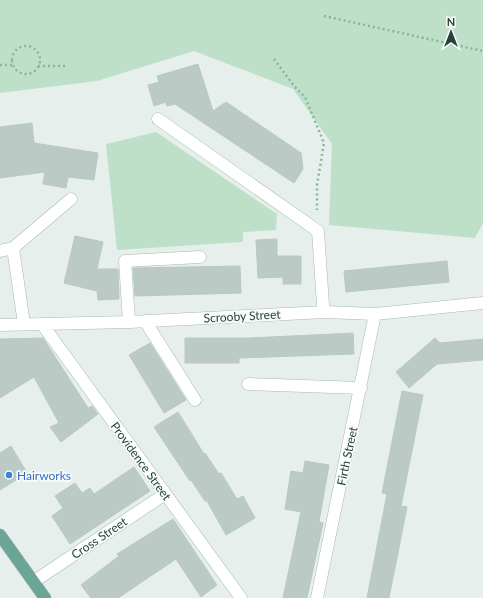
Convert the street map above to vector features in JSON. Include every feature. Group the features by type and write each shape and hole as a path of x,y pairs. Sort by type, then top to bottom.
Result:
{"main road":[{"path":"0,536 44,598"}],"street":[{"path":"158,119 318,231 325,312"},
{"path":"0,251 13,248 71,199"},
{"path":"13,248 24,324"},
{"path":"129,322 125,261 200,257"},
{"name":"Scrooby Street","path":"0,325 129,322 325,312 375,314 483,303"},
{"name":"Firth Street","path":"318,598 375,314"},
{"path":"145,321 195,400"},
{"name":"Providence Street","path":"42,324 241,598"},
{"path":"248,384 361,388"},
{"name":"Cross Street","path":"33,582 165,494"}],"path":[{"path":"324,16 483,51"},
{"path":"30,47 39,57 38,66 32,72 23,74 15,69 13,65 12,61 14,52 18,49 30,47"},
{"path":"274,59 305,98 324,143 317,185 318,231"},
{"path":"0,65 13,65"},
{"path":"38,66 67,66"}],"green space":[{"path":"0,0 483,0 483,223 475,238 329,225 332,144 293,89 194,51 97,81 0,93"},
{"path":"156,132 277,214 276,230 243,232 243,242 117,250 106,144"}],"building":[{"path":"198,64 213,111 226,102 301,153 303,169 294,183 175,104 167,106 166,102 154,106 148,85 159,82 157,76"},
{"path":"32,123 34,143 98,153 94,180 68,177 66,188 43,184 45,172 0,178 0,127"},
{"path":"75,236 103,242 97,269 118,269 119,299 98,300 97,291 64,283"},
{"path":"277,239 277,256 301,256 301,284 283,284 283,277 258,278 256,240"},
{"path":"447,261 449,282 346,292 344,271"},
{"path":"240,266 241,293 135,296 133,268"},
{"path":"353,333 354,354 239,358 239,363 185,363 185,338 250,338"},
{"path":"43,338 88,408 92,406 98,414 61,442 50,427 59,423 34,377 0,398 0,339"},
{"path":"435,338 440,343 483,339 483,360 437,364 409,388 396,372"},
{"path":"150,343 186,400 164,413 129,355"},
{"path":"402,391 423,395 401,506 407,507 389,598 367,598 387,494 382,493"},
{"path":"178,412 204,454 205,453 219,474 221,473 237,499 243,496 255,518 226,535 207,501 205,501 191,480 190,481 154,427"},
{"path":"11,446 27,473 0,490 0,453"},
{"path":"305,461 329,465 319,522 323,523 307,598 283,598 301,512 285,509 291,471 303,473"},
{"path":"134,467 150,491 70,544 52,516 63,508 55,496 75,483 82,493 90,488 94,494"},
{"path":"173,519 217,585 201,597 176,559 118,598 91,598 81,585 119,556 117,554"}],"place":[{"name":"Hairworks","path":"9,475"}]}
